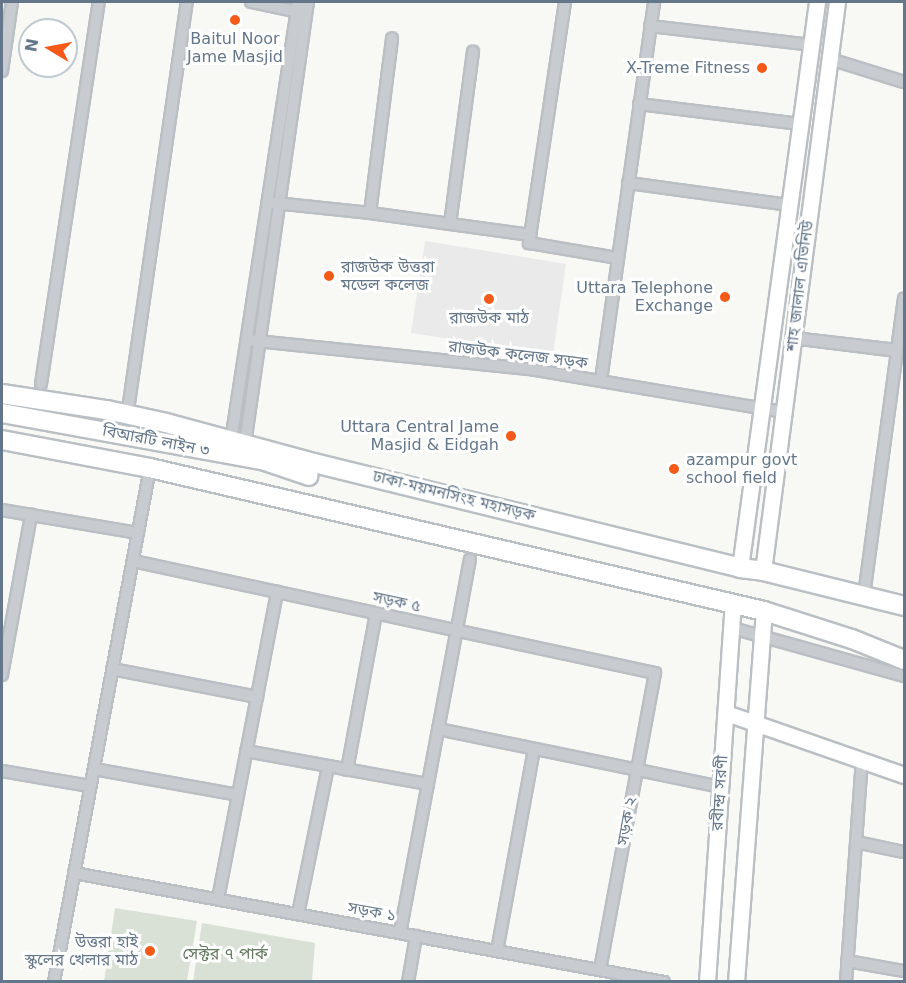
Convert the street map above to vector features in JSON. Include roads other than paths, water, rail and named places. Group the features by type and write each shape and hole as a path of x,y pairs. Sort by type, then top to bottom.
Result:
{"highway":[{"name":"ঢাকা-ময়মনসিংহ মহাসড়ক","path":"2,394 107,411 238,442 314,470 740,568 763,571 904,606"},
{"name":"বিআরটি লাইন ৩","path":"2,413 314,470"},
{"path":"2,440 150,468 764,611 852,639 904,660"}],"main road":[{"name":"শাহ জালাল এভিনিউ","path":"740,568 817,2"},
{"name":"শাহ জালাল এভিনিউ","path":"763,571 783,412 799,339 837,2"},
{"name":"রবীন্দ্র সরণী","path":"707,981 733,604"},
{"name":"রবীন্দ্র সরণী","path":"736,981 764,611"},
{"path":"726,713 904,775"}],"street":[{"path":"2,66 12,2"},
{"path":"40,384 99,2"},
{"path":"129,403 187,2"},
{"path":"251,2 300,9"},
{"path":"238,442 247,340 268,202 300,9 308,2"},
{"path":"565,2 529,243 618,258"},
{"path":"601,380 654,2"},
{"path":"238,442 260,341 281,204 300,9"},
{"path":"650,26 811,45"},
{"path":"370,213 393,38"},
{"path":"450,224 473,52"},
{"path":"830,59 904,82"},
{"path":"639,104 800,124"},
{"path":"628,183 789,205"},
{"path":"268,202 370,213 530,236"},
{"path":"799,339 897,350 904,298"},
{"path":"799,339 897,351 865,588"},
{"name":"রাজউক কলেজ সড়ক","path":"247,340 535,370 783,412"},
{"path":"893,383 904,384"},
{"path":"54,981 150,468"},
{"path":"2,510 138,533"},
{"path":"2,675 6,623 31,515"},
{"path":"400,933 470,560"},
{"name":"সড়ক ৫","path":"133,561 655,673"},
{"path":"218,899 277,592"},
{"path":"347,770 376,613"},
{"path":"732,628 904,676"},
{"path":"112,669 257,697"},
{"name":"সড়ক ২","path":"600,969 655,673"},
{"path":"438,729 720,788"},
{"path":"497,951 534,749"},
{"path":"246,751 428,784"},
{"path":"846,981 862,760"},
{"path":"298,914 328,766"},
{"path":"94,769 238,795"},
{"path":"2,771 90,786"},
{"path":"856,842 904,852"},
{"name":"সড়ক ১","path":"74,873 600,969 620,977 664,981"},
{"path":"408,981 416,936"},
{"path":"847,961 904,971"}],"place":[{"name":"Baitul Noor Jame Masjid","path":"235,20"},
{"name":"X-Treme Fitness","path":"762,68"},
{"name":"রাজউক উত্তরা মডেল কলেজ","path":"329,276"},
{"name":"Uttara Telephone Exchange","path":"725,297"},
{"name":"রাজউক মাঠ","path":"489,299"},
{"name":"Uttara Central Jame Masjid & Eidgah","path":"511,436"},
{"name":"azampur govt school field","path":"674,469"},
{"name":"উত্তরা হাই স্কুলের খেলার মাঠ","path":"150,951"}],"park label":[{"name":"সেক্টর ৭ পার্ক","path":"225,954"}]}
